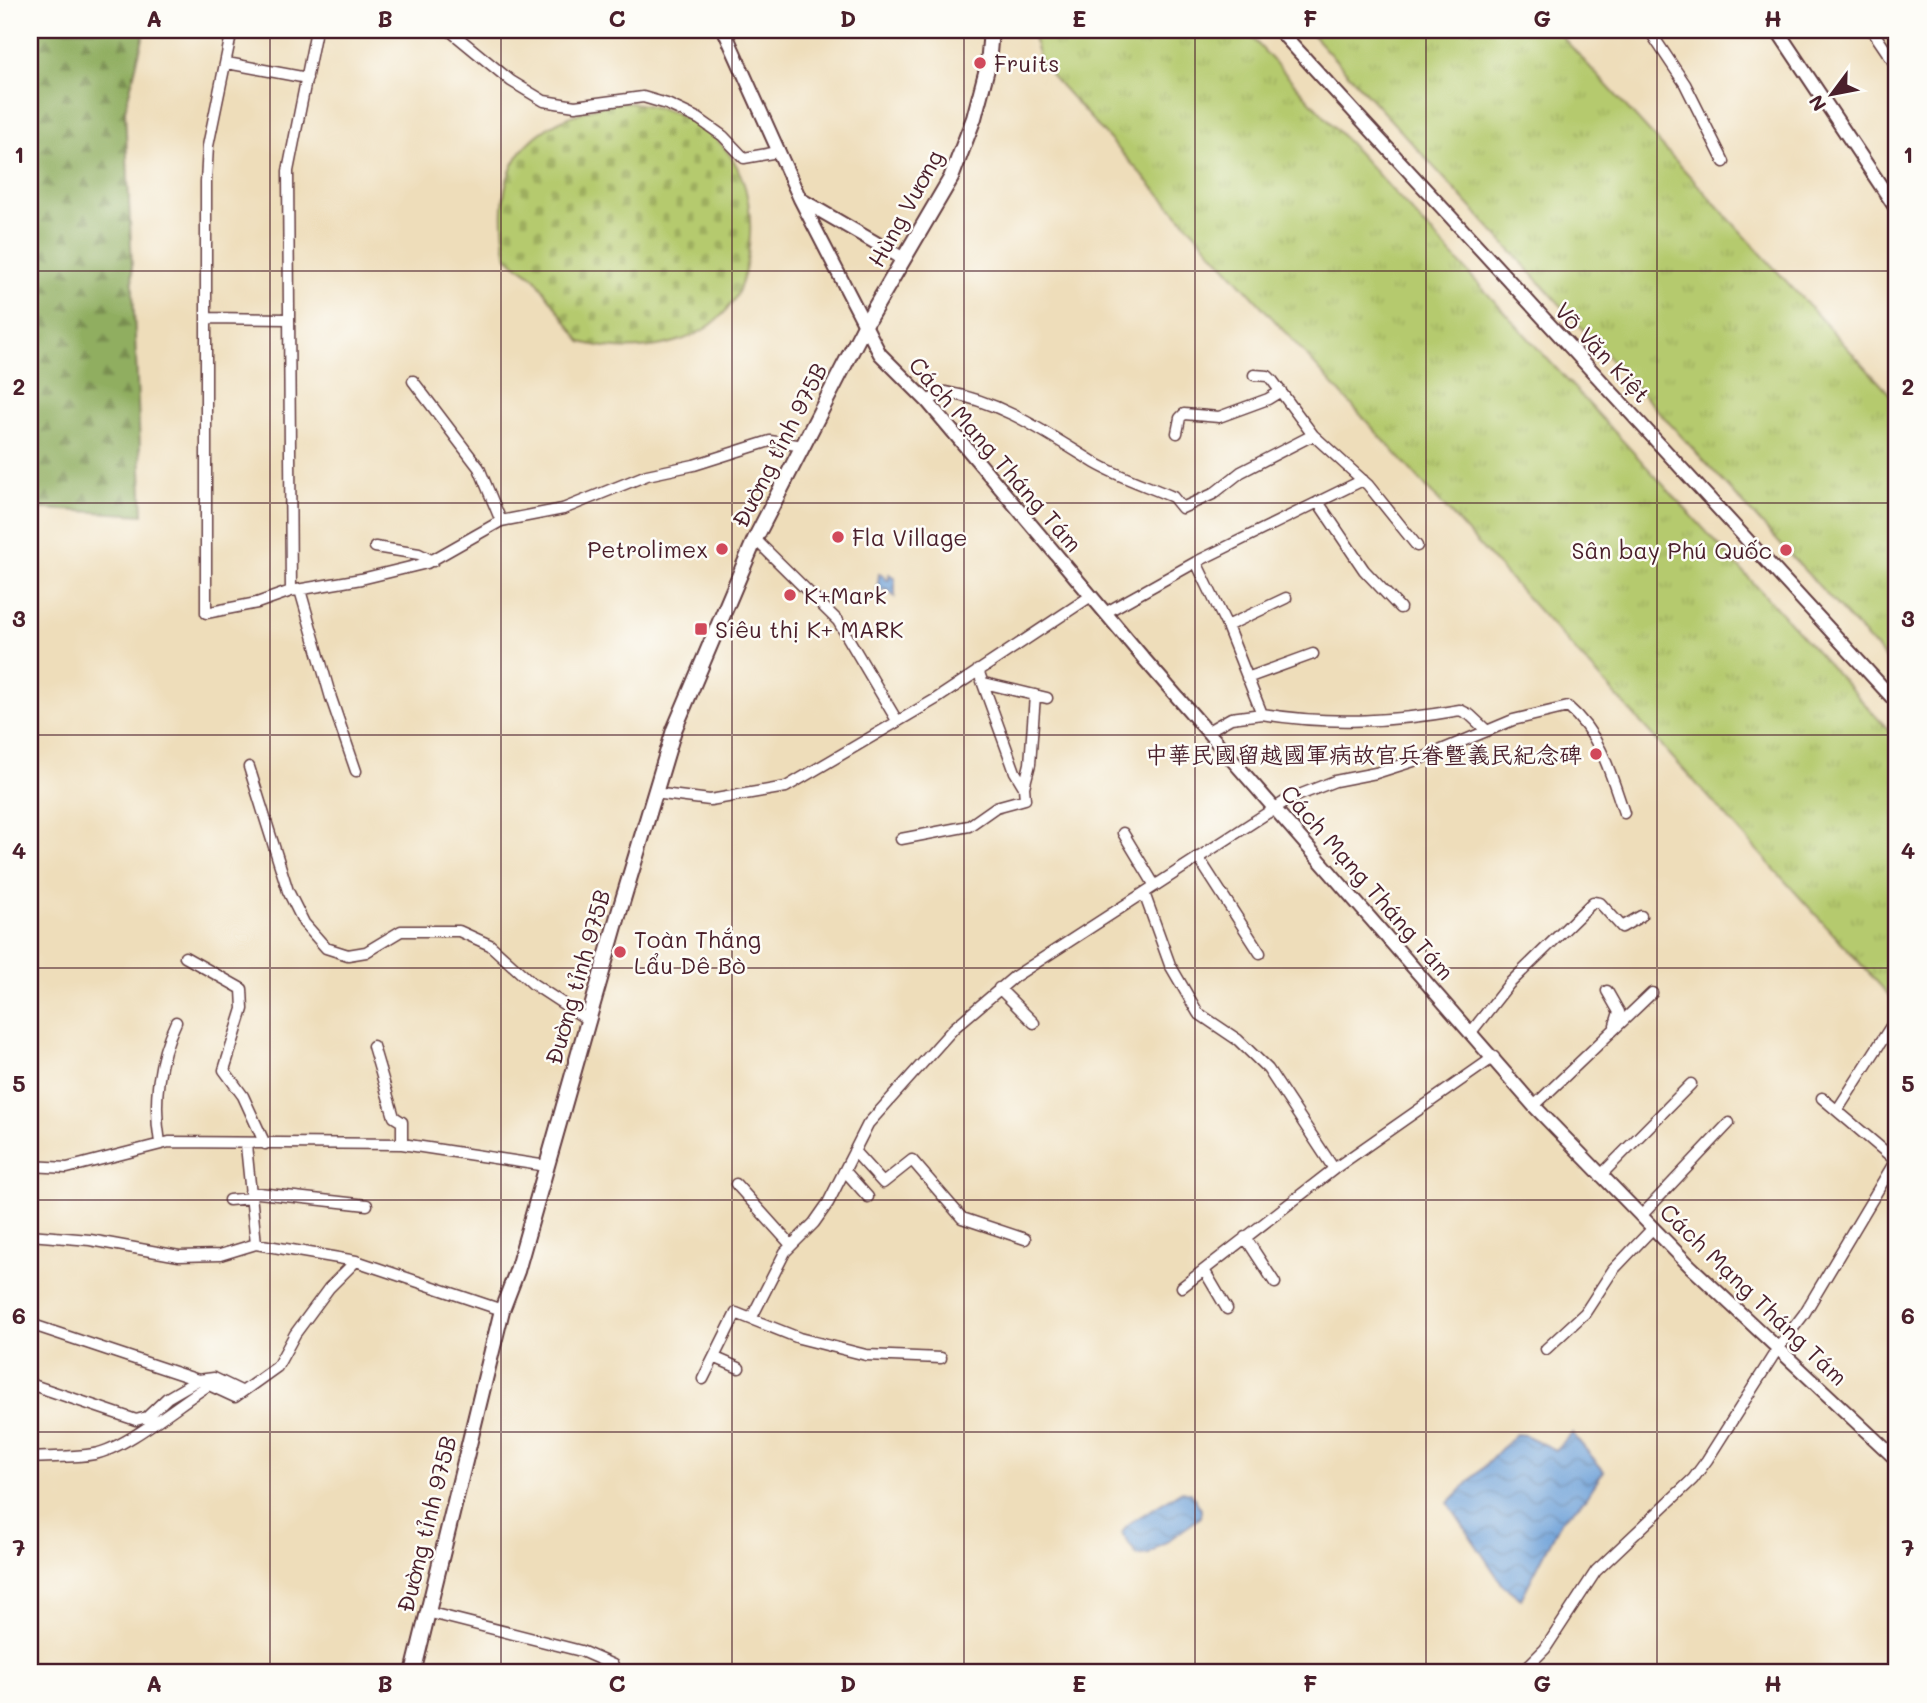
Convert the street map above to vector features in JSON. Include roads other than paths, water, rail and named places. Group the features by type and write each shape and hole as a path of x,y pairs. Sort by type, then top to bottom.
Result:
{"main road":[{"name":"Hùng Vương","path":"866,323 951,178 963,150 988,65 991,30"},
{"name":"Đường tỉnh 975B","path":"413,1673 502,1310 547,1166 674,730 755,540 866,323"}],"street":[{"path":"232,30 208,146 206,182 206,613 257,603 296,590 362,579 433,561 501,521 563,509 647,475 694,465 770,441 804,446"},
{"path":"316,30 288,171 288,319 296,590 356,771"},
{"path":"449,30 511,81 544,101 575,106 643,97 699,119 723,136 744,158 778,152"},
{"name":"Cách Mạng Tháng Tám","path":"724,30 800,199 880,354 927,401 1105,613 1472,1031 1534,1106 1653,1228 1897,1460"},
{"name":"Võ Văn Kiệt","path":"1279,30 1897,703"},
{"path":"1649,30 1685,84 1724,162"},
{"path":"1777,30 1897,210"},
{"path":"1872,30 1897,67"},
{"path":"226,63 307,78"},
{"path":"800,199 902,258"},
{"path":"208,318 288,319"},
{"path":"1254,375 1268,376 1313,435 1363,480 1417,546"},
{"path":"413,381 479,468 501,521"},
{"path":"1177,433 1180,418 1184,414 1219,417 1281,391"},
{"path":"927,401 945,392 1007,409 1064,441 1096,463 1173,498 1182,508 1213,494 1241,472 1313,435"},
{"path":"1105,613 1196,562 1363,480"},
{"path":"1318,502 1364,570 1400,608"},
{"path":"755,540 838,621 897,719"},
{"path":"376,547 419,554 433,561"},
{"path":"1196,562 1227,626 1262,714"},
{"path":"654,793 710,800 786,787 897,719 936,699 1091,596"},
{"path":"1227,626 1286,598"},
{"path":"1247,678 1313,654"},
{"path":"978,670 1015,772 1024,787"},
{"path":"984,683 1047,698"},
{"path":"901,839 969,826 996,807 1025,799 1024,787 1030,764 1035,695"},
{"path":"751,1319 774,1271 791,1245 821,1215 876,1112 954,1028 999,988 1276,807 1335,781 1376,774 1420,759 1513,720 1568,707 1600,748 1613,774 1624,813"},
{"path":"1208,731 1231,718 1262,714 1302,721 1374,722 1460,710 1470,715 1486,730"},
{"path":"249,768 288,891 304,923 326,948 348,955 366,952 401,931 458,931 490,945 533,984 588,1020"},
{"path":"1123,833 1155,886"},
{"path":"1198,857 1260,953"},
{"path":"1144,893 1170,965 1198,1013 1238,1040 1268,1069 1334,1169"},
{"path":"1472,1031 1509,984 1593,902 1600,903 1622,927 1641,916"},
{"path":"185,957 242,989 243,1009 224,1070 243,1096 265,1144"},
{"path":"999,988 1034,1023"},
{"path":"1607,991 1619,1012 1615,1026"},
{"path":"1534,1106 1652,993"},
{"path":"1838,1109 1895,1020"},
{"path":"160,1143 156,1113 160,1068 165,1044 176,1022"},
{"path":"373,1046 394,1117 402,1122 402,1144"},
{"path":"1182,1287 1334,1169 1494,1057"},
{"path":"1600,1176 1690,1084"},
{"path":"1521,1673 1545,1649 1596,1571 1693,1479 1722,1440 1778,1348 1804,1314 1896,1159 1822,1098"},
{"path":"1641,1216 1729,1123"},
{"path":"30,1166 67,1168 160,1143 402,1144 547,1166"},
{"path":"246,1145 256,1244"},
{"path":"854,1151 883,1183 912,1160 962,1218 1025,1239"},
{"path":"845,1171 868,1197"},
{"path":"736,1184 791,1245"},
{"path":"229,1199 251,1195 368,1205"},
{"path":"1546,1349 1584,1313 1613,1270 1653,1228"},
{"path":"30,1235 90,1240 179,1256 220,1255 256,1244 356,1261 502,1310"},
{"path":"1245,1237 1275,1283"},
{"path":"30,1458 51,1459 98,1453 152,1424 209,1385 231,1396 242,1391 277,1367 295,1334 329,1288 356,1261"},
{"path":"1204,1270 1227,1310"},
{"path":"704,1379 736,1313 799,1338 866,1355 941,1358"},
{"path":"30,1324 198,1380"},
{"path":"716,1358 739,1368"},
{"path":"30,1384 136,1420 147,1417 167,1398 198,1380 214,1378 242,1391"},
{"path":"427,1612 581,1651 613,1665"}],"water":[{"path":"879,574 889,580 889,574 895,578 895,597 887,590 877,591"},
{"path":"1572,1433 1604,1471 1585,1499 1561,1521 1521,1599 1503,1585 1448,1503 1516,1434 1525,1435 1556,1450"},
{"path":"1182,1491 1191,1493 1201,1509 1201,1517 1149,1554 1137,1556 1122,1533 1128,1524"}],"place":[{"name":"Fruits","path":"980,63"},
{"name":"Fla Village","path":"838,537"},
{"name":"Petrolimex","path":"722,549"},
{"name":"Sân bay Phú Quốc","path":"1786,550"},
{"name":"K+Mark","path":"790,595"},
{"name":"Siêu thị K+ MARK","path":"701,629"},
{"name":"中華民國留越國軍病故官兵眷暨義民紀念碑","path":"1596,754"},
{"name":"Toàn Thắng Lẩu Dê Bò","path":"620,952"}]}
